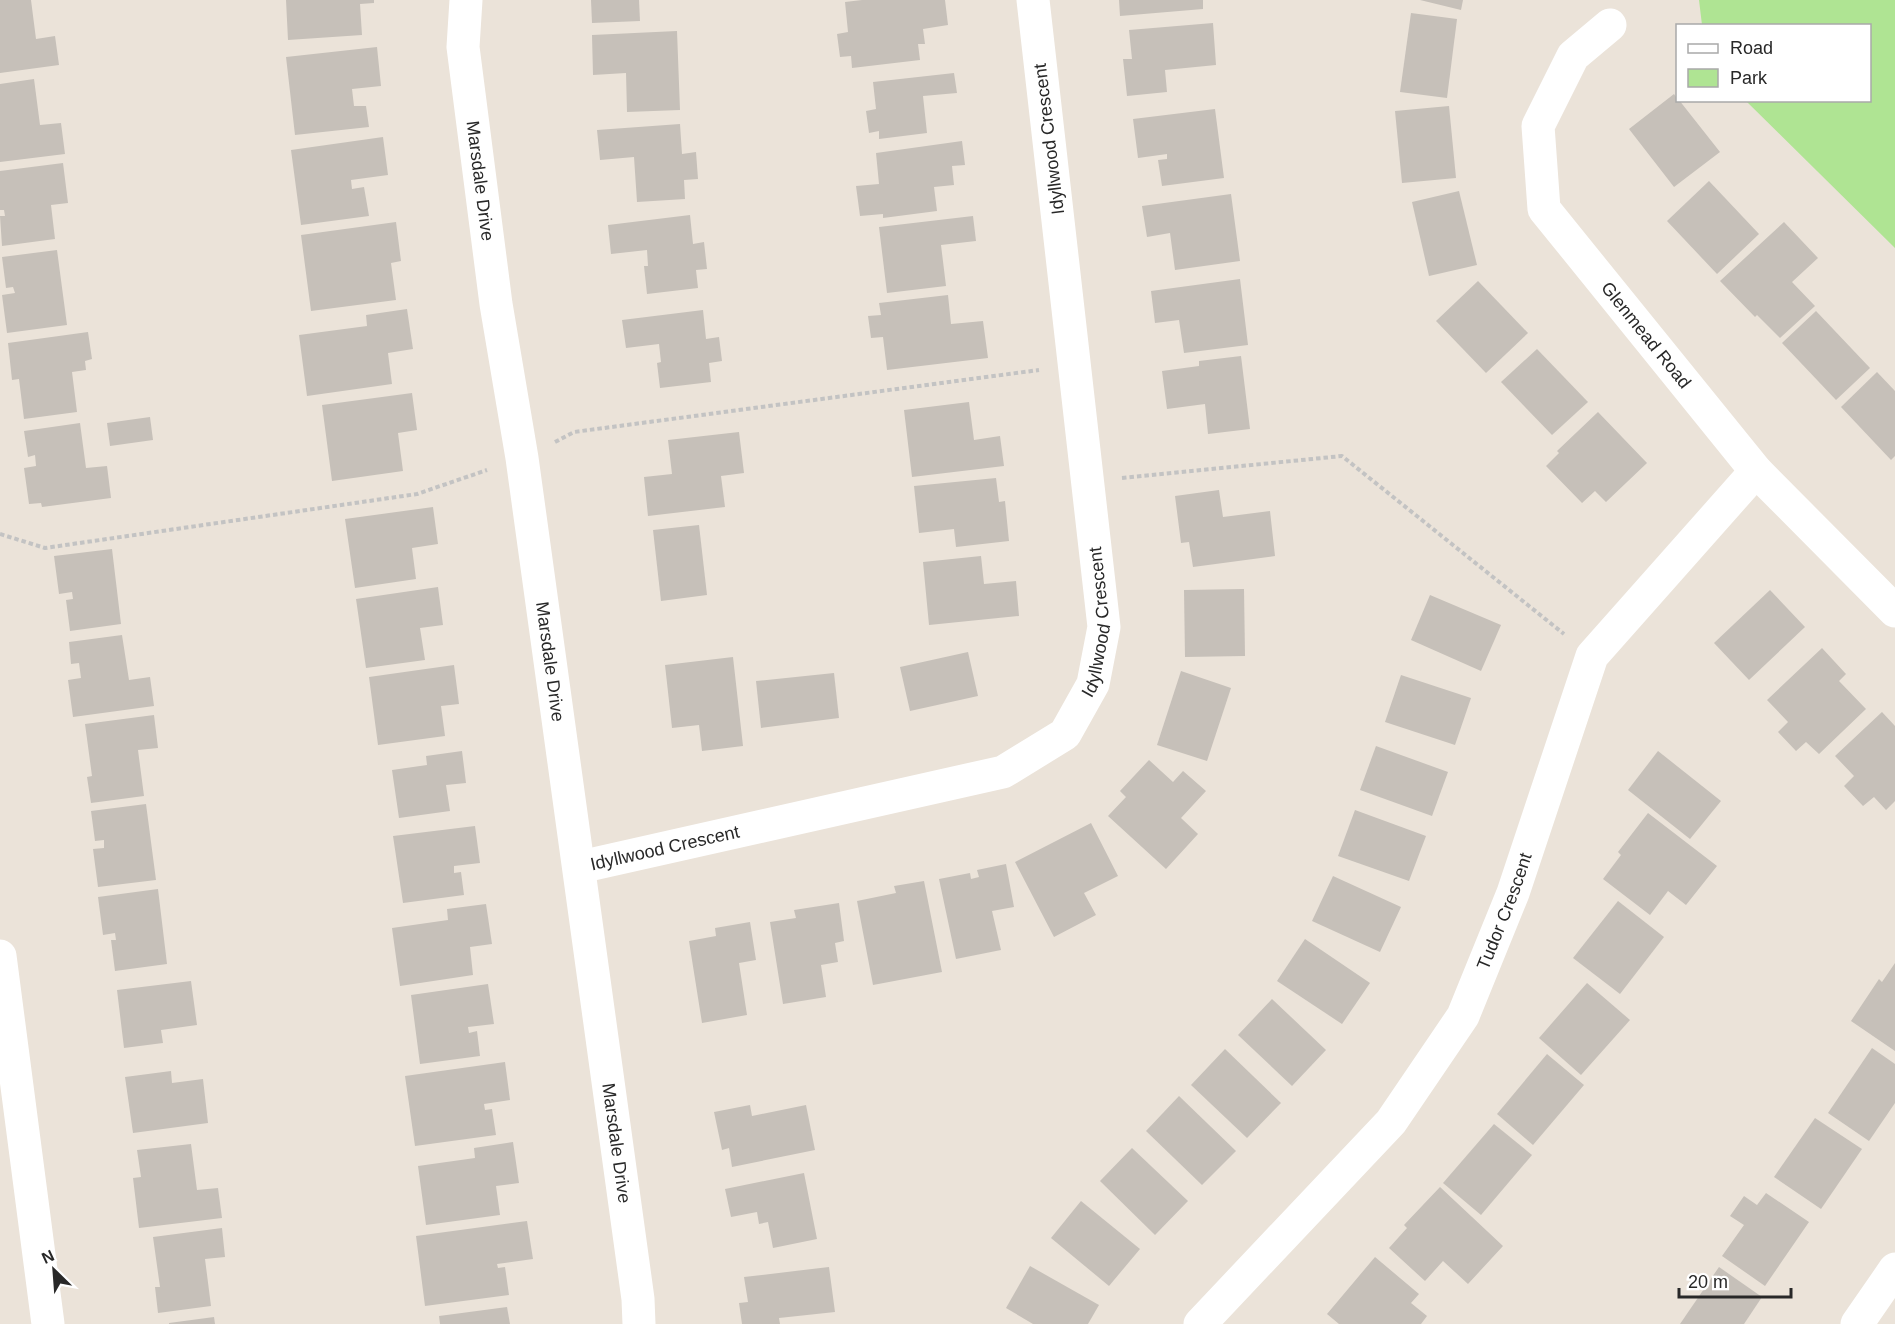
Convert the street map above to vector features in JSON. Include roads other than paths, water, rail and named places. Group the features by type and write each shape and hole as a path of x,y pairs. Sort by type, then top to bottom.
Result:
{"street":[{"name":"Marsdale Drive","path":"466,0 463,47 496,304 522,458 580,867 638,1299 639,1324"},
{"name":"Idyllwood Crescent","path":"580,867 1002,772 1065,734 1093,684 1104,627 1034,0"},
{"name":"Glenmead Road","path":"1610,25 1573,56 1538,126 1544,209 1756,471 1895,611"},
{"name":"Tudor Crescent","path":"1200,1324 1391,1122 1463,1016 1513,893 1592,656 1756,471"},
{"path":"0,956 48,1324"},
{"path":"1857,1324 1895,1269"}]}
